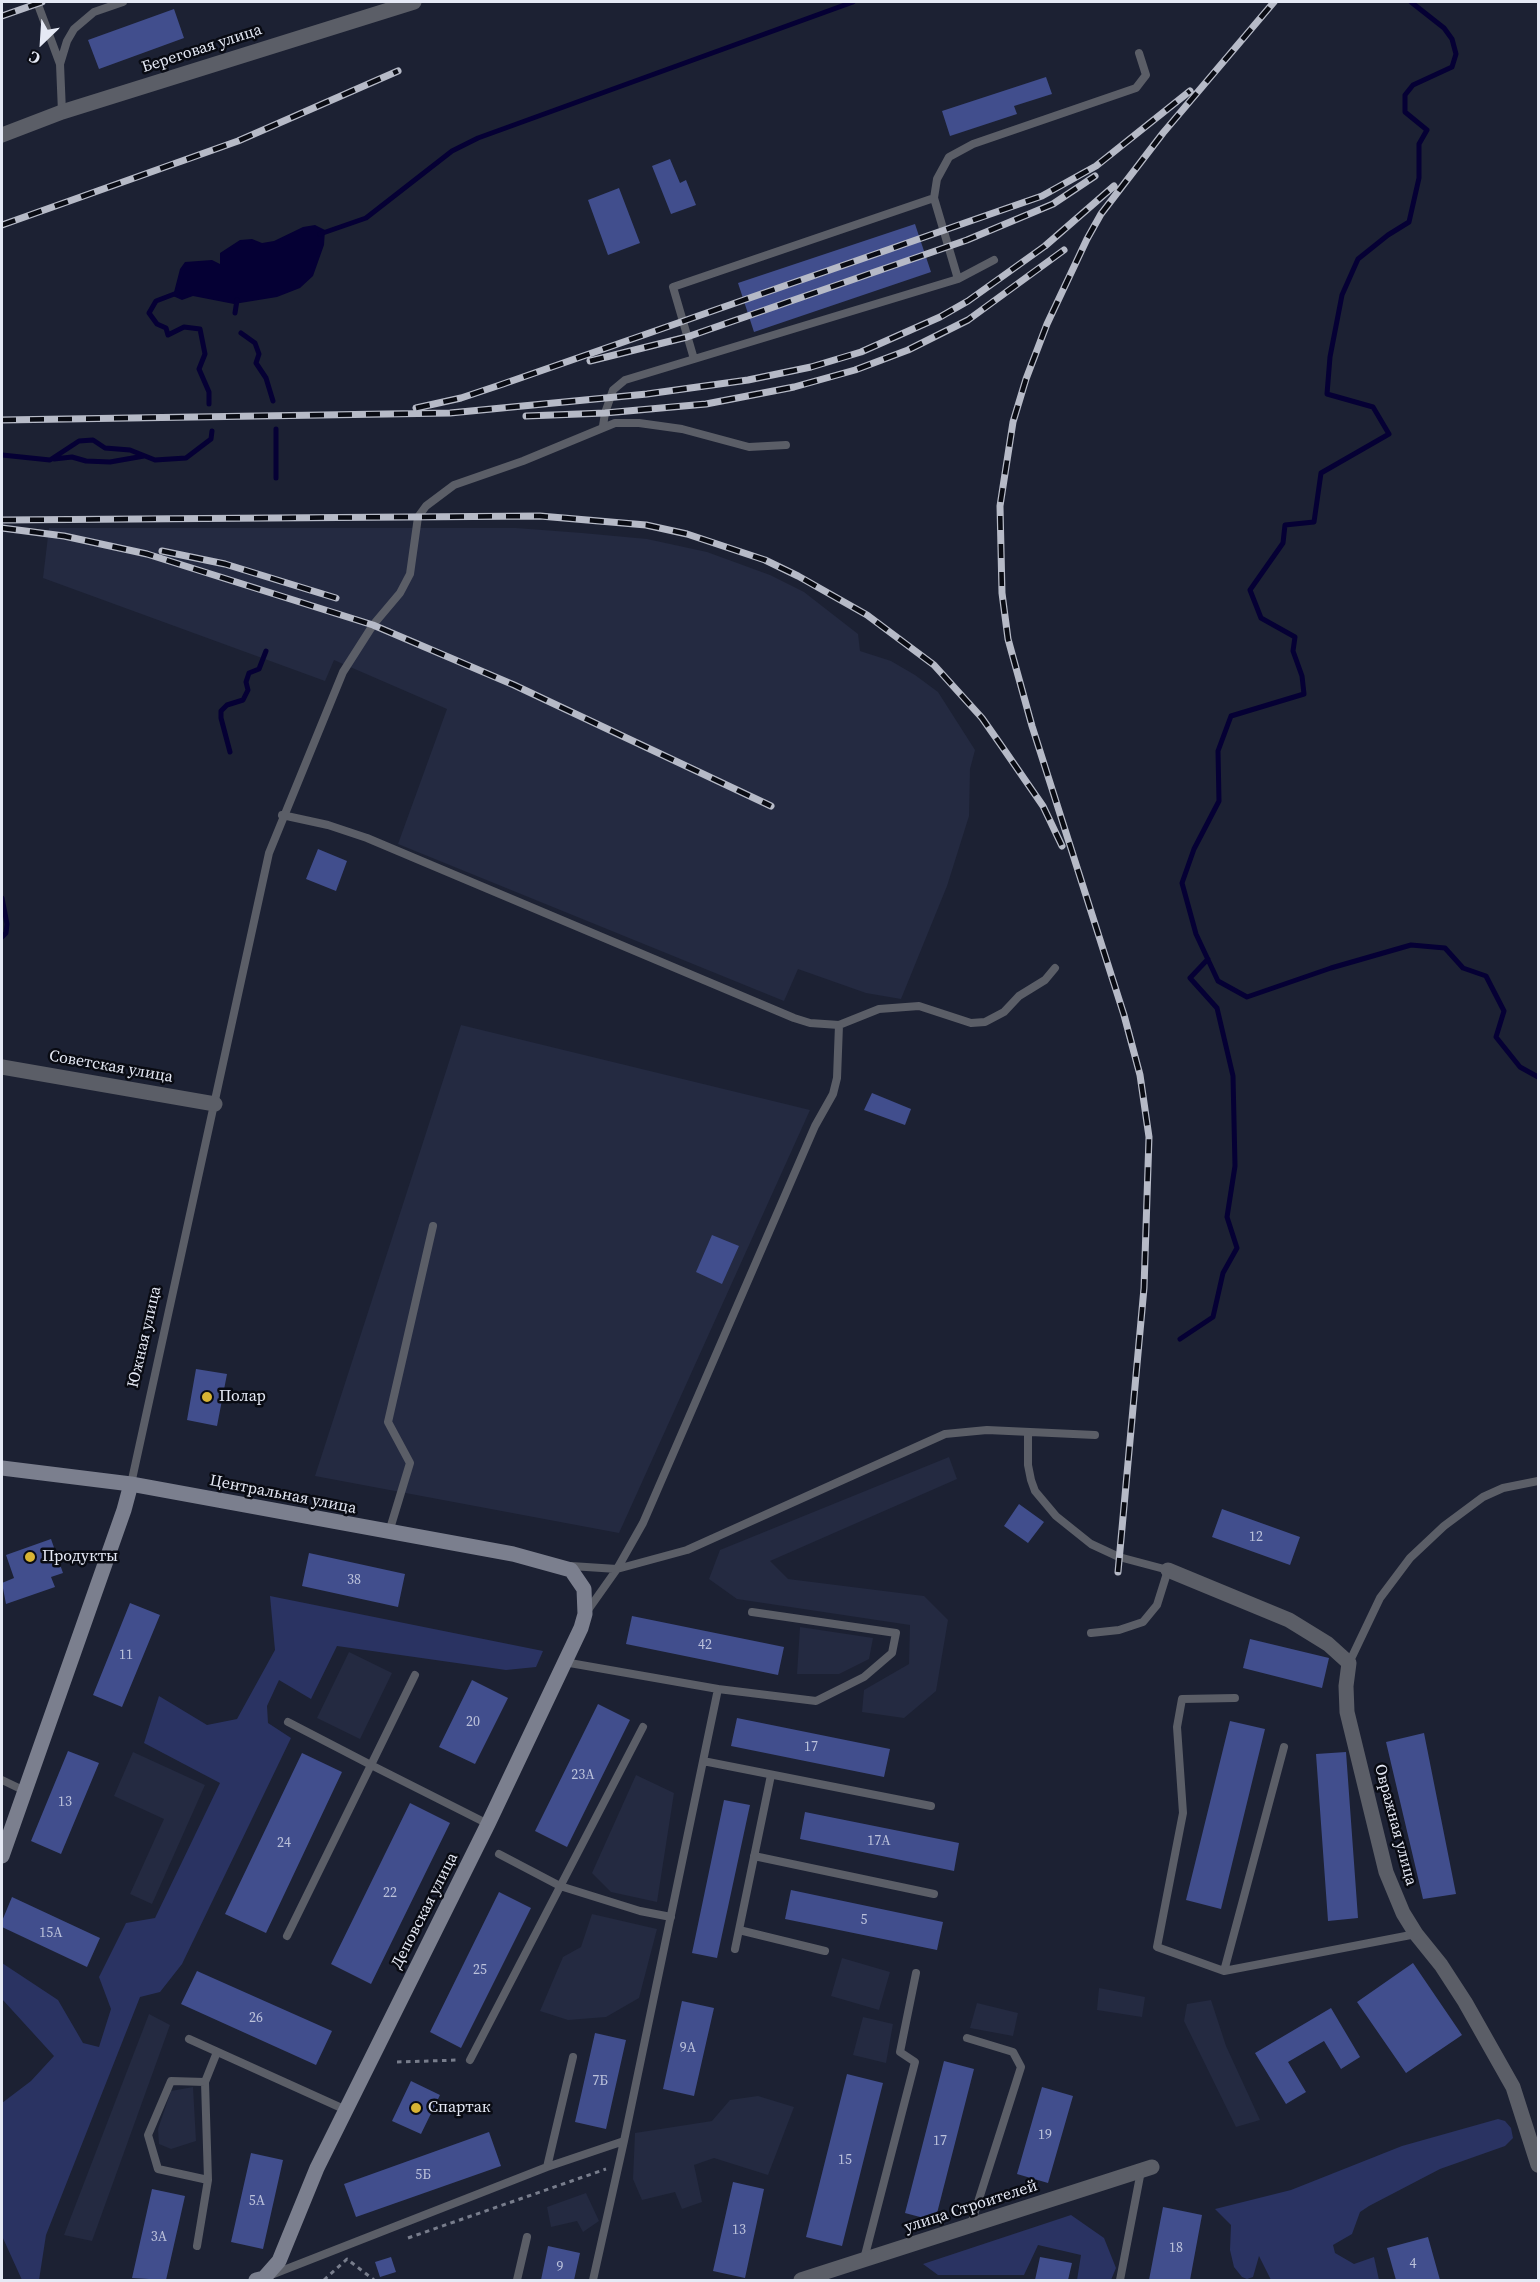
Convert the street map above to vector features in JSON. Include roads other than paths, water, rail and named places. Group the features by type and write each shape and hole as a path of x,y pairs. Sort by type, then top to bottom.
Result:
{"street":[{"name":"Береговая улица","path":"2,135 62,112 414,2"},
{"name":"Советская улица","path":"2,1067 215,1104"},
{"name":"Центральная улица","path":"2,1468 131,1484 557,1564"},
{"name":"Южная улица","path":"2,1856 124,1510 131,1484"},
{"path":"557,1564 571,1570 579,1580 584,1589 585,1614"},
{"path":"1168,1570 1289,1620 1328,1644 1349,1663"},
{"name":"Деповская улица","path":"260,2279 282,2256 317,2168 488,1824 585,1614"},
{"name":"Овражная улица","path":"1349,1663 1346,1686 1347,1712 1386,1872 1403,1913 1465,2002 1513,2087 1539,2165"},
{"name":"улица Строителей","path":"801,2280 1146,2169"}],"lane":[{"path":"37,2 60,64 62,112"},
{"path":"60,64 67,41 74,28 94,12 123,2"},
{"path":"958,279 934,198 942,166 949,157 960,150 1136,88 1146,75 1139,53"},
{"path":"694,359 673,287 934,198"},
{"path":"603,426 607,406 618,385 694,359 958,279 994,260"},
{"name":"Южная улица","path":"131,1484 260,888 282,815 343,672 373,625 400,593 410,574 418,518 426,506 454,485 523,461 603,426 639,423 701,433 748,447 786,445"},
{"path":"282,815 328,825 367,838 794,1018 839,1025 879,1009 911,1006 935,1010 971,1023 985,1022 1004,1012 1019,996 1045,980 1056,968"},
{"path":"585,1614 616,1569 643,1523 815,1126 832,1094 837,1078 839,1025"},
{"path":"389,1533 410,1463 388,1422 432,1226"},
{"path":"557,1564 616,1569 687,1550 945,1434 970,1430 1095,1435"},
{"path":"1028,1432 1028,1465 1031,1480 1035,1491 1056,1516 1091,1544 1119,1557 1168,1570 1157,1605 1143,1622 1119,1630 1091,1633"},
{"path":"1349,1663 1380,1598 1419,1550 1444,1526 1483,1497 1503,1488 1539,1481"},
{"path":"564,1662 718,1689 816,1701 864,1677 892,1653 896,1633 752,1612"},
{"path":"287,1935 415,1675"},
{"path":"593,2280 718,1689"},
{"path":"1235,1698 1182,1699 1177,1727 1183,1813 1156,1947 1224,1971 1416,1934"},
{"path":"288,1722 488,1824"},
{"path":"470,2060 643,1727"},
{"path":"1224,1971 1284,1747"},
{"path":"703,1761 931,1806"},
{"path":"735,1949 771,1775"},
{"path":"2,1780 25,1791"},
{"path":"499,1854 560,1886 640,1911 671,1917"},
{"path":"754,1856 934,1894"},
{"path":"739,1930 825,1951"},
{"path":"863,2260 915,2062 900,2052 916,1973"},
{"path":"968,2038 1013,2052 1021,2067 971,2226"},
{"path":"189,2039 346,2110"},
{"path":"197,2246 208,2180 205,2082 217,2052"},
{"path":"548,2167 573,2057"},
{"path":"205,2082 171,2082 148,2135 158,2169 208,2180"},
{"path":"260,2279 548,2167 624,2141"},
{"path":"1120,2280 1146,2169"},
{"path":"517,2280 527,2237"}],"waterway":[{"path":"320,234 366,218 452,151 478,138 853,2"},
{"path":"1411,2 1444,28 1452,39 1456,54 1452,67 1413,85 1405,95 1405,112 1427,130 1419,144 1419,178 1409,222 1388,235 1358,259 1342,295 1330,357 1327,394 1373,407 1389,434 1321,473 1314,522 1285,525 1283,543 1250,590 1261,618 1295,637 1293,651 1302,676 1304,694 1231,716 1218,751 1219,801 1194,849 1182,883 1196,934 1218,981 1247,997 1331,968 1411,945 1445,948 1463,968 1486,976 1504,1011 1496,1037 1520,1067 1538,1077"},
{"path":"177,293 156,301 149,313 157,324 166,328 168,335 184,327 200,329 205,354 199,369 209,392 209,404"},
{"path":"235,313 237,300"},
{"path":"241,333 255,343 259,354 256,363 266,378 273,401"},
{"path":"276,429 276,478"},
{"path":"2,455 50,460 79,441 93,440 105,448 130,450 155,460 186,458 211,439 212,431"},
{"path":"54,459 72,457 86,461 110,462 144,456"},
{"path":"230,752 221,711 227,705 243,700 248,690 246,682 249,673 259,669 266,651"},
{"path":"2,898 7,924 6,933 2,937"},
{"path":"1180,1339 1213,1317 1223,1273 1237,1248 1227,1217 1235,1166 1233,1076 1217,1008 1190,978 1208,959"}],"railway":[{"path":"2,16 42,2"},
{"path":"1118,1572 1144,1288 1149,1137 1140,1075 1124,1015 1032,726 1008,639 1002,593 1000,506 1013,422 1026,379 1047,324 1087,239 1101,214 1163,133 1274,2"},
{"path":"2,225 238,141 398,71"},
{"path":"416,408 461,398 503,384 1042,196 1096,166 1190,91"},
{"path":"590,361 687,337 967,240 1053,204 1095,176"},
{"path":"2,420 450,413 647,394 748,380 811,367 861,352 940,317 968,301 1045,246 1114,186"},
{"path":"526,416 605,413 706,404 794,387 855,370 908,350 968,320 1064,250"},
{"path":"2,520 540,516 646,525 687,534 765,560 798,576 867,615 934,665 982,718 1043,806 1062,846"},
{"path":"2,528 64,536 147,554 373,625 514,685 771,806"},
{"path":"162,551 225,564 336,598"}],"place":[{"name":"Полар","path":"207,1397"},
{"name":"Продукты","path":"30,1557"},
{"name":"Спартак","path":"416,2108"}]}
